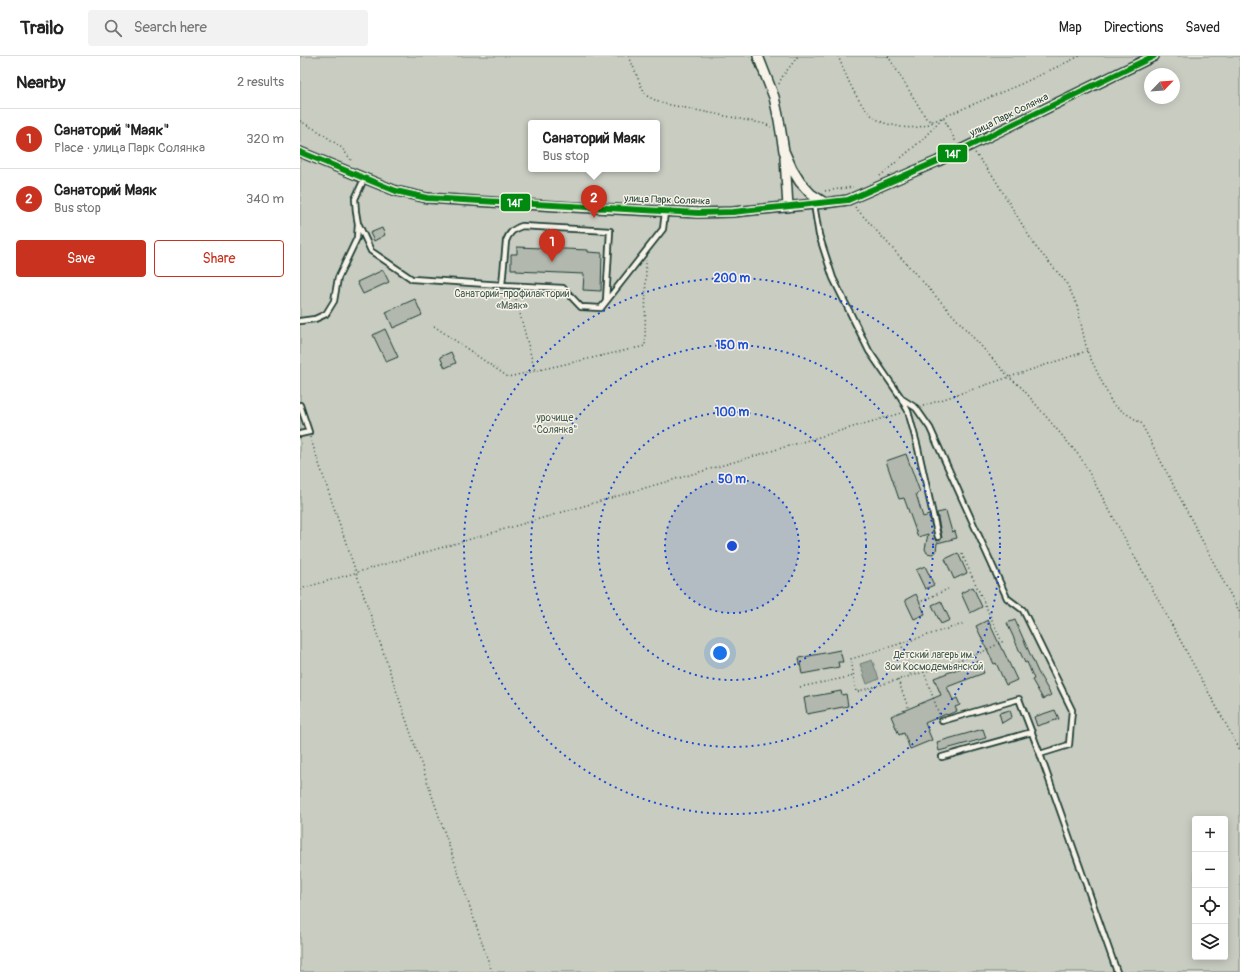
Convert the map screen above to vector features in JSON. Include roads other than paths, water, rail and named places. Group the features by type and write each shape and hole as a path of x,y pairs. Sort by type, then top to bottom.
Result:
{"street":[{"path":"758,56 774,96 782,132 788,207"},
{"name":"улица Парк Солянка","path":"300,152 396,191 427,198 698,213 733,212 825,203 848,200 960,151 1154,56"},
{"path":"784,151 800,182 810,194 825,203"}],"lane":[{"path":"300,321 315,319 326,314 334,301 338,278 357,238 358,224 355,199 364,179"},
{"path":"814,204 819,235 833,278 869,351 902,399 908,411 938,537"},
{"path":"358,224 371,251 412,278 513,286 563,288 580,307 601,308 663,230 665,212"},
{"path":"502,285 506,241 512,231 517,228 522,226 610,231 606,301"},
{"path":"902,399 916,408 930,428 1007,598 1023,610 1072,710 1069,745 1040,754"},
{"path":"300,405 308,432 300,434"},
{"path":"942,721 1019,699 1117,972"},
{"path":"942,757 1032,732"}],"place":[{"name":"Санаторий Маяк","path":"594,218"},
{"name":"Санаторий \"Маяк\"","path":"552,262"}],"park label":[{"name":"Санаторий-профилакторий «Маяк»","path":"512,300"},
{"name":"урочище \"Солянка\"","path":"555,424"},
{"name":"Детский лагерь им. Зои Космодемьянской","path":"934,660"}]}
